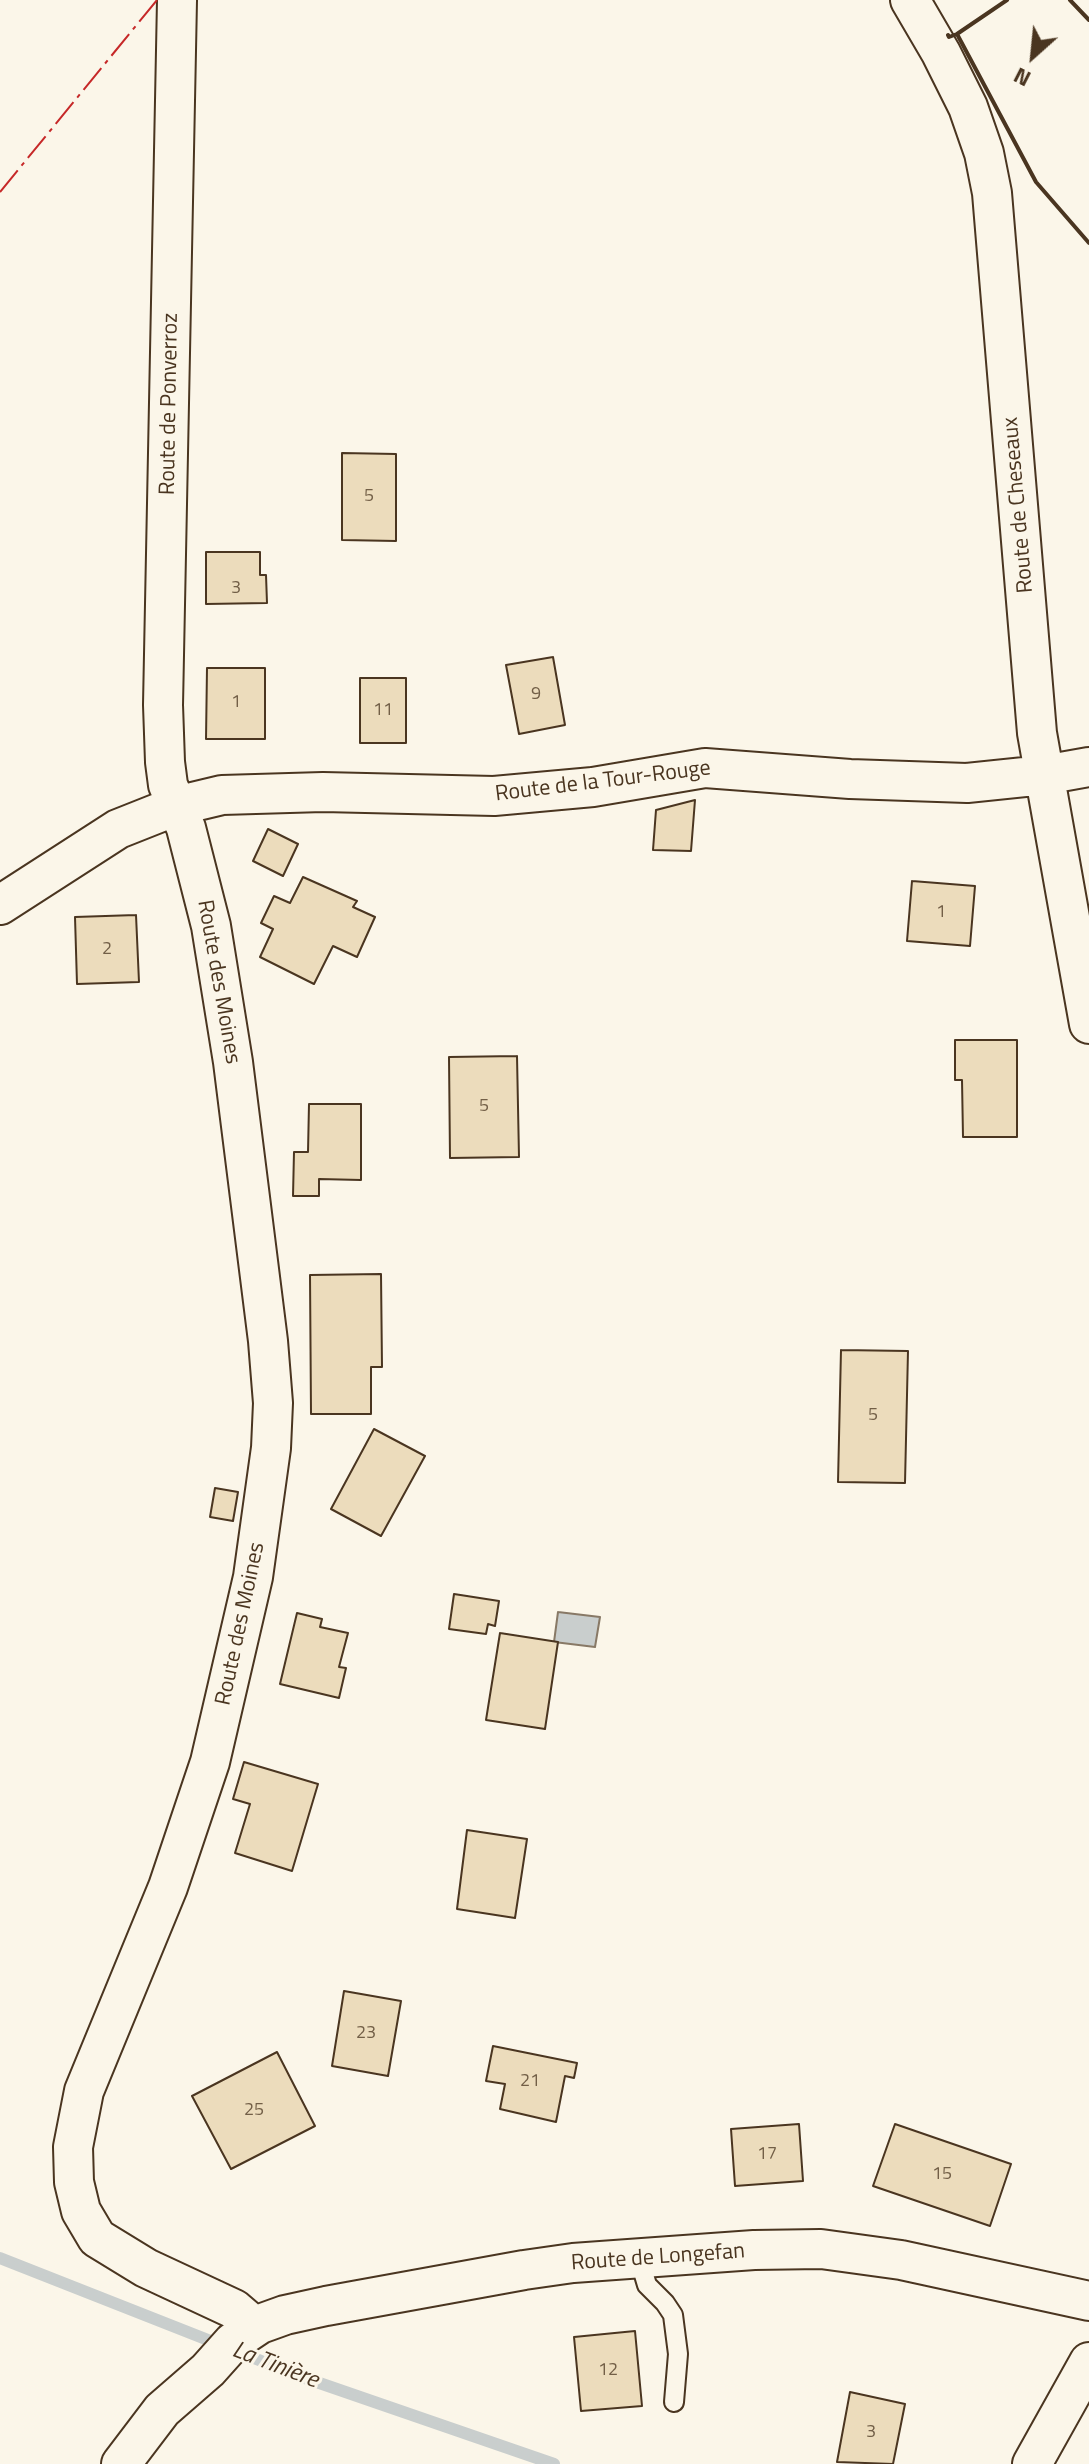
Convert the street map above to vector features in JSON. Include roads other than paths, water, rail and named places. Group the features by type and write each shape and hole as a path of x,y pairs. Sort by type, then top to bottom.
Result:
{"street":[{"name":"Route de Ponverroz","path":"176,806 168,785 163,705 177,0"},
{"name":"Route de Cheseaux","path":"910,0 968,107 984,153 992,193 1037,733 1089,1024"},
{"name":"Route de la Tour-Rouge","path":"0,905 118,829 176,806 222,795 265,792 494,796 593,787 705,768 967,783 1089,767"},
{"name":"Route des Moines","path":"176,806 186,828 211,926 233,1062 268,1341 273,1403 271,1448 253,1577 210,1762 168,1887 87,2083 73,2147 74,2182 81,2211 97,2238 146,2268 234,2309 244,2335"},
{"name":"Route de Longefan","path":"244,2335 285,2315 524,2270 573,2263 754,2250 835,2250 926,2265 1089,2301"},
{"path":"121,2464 162,2410 244,2335"},
{"path":"1032,2464 1089,2362"}],"lane":[{"path":"639,2258 647,2285 673,2315 678,2354 674,2402"}],"waterway":[{"name":"La Tinière","path":"0,2258 302,2377 554,2464"}]}
